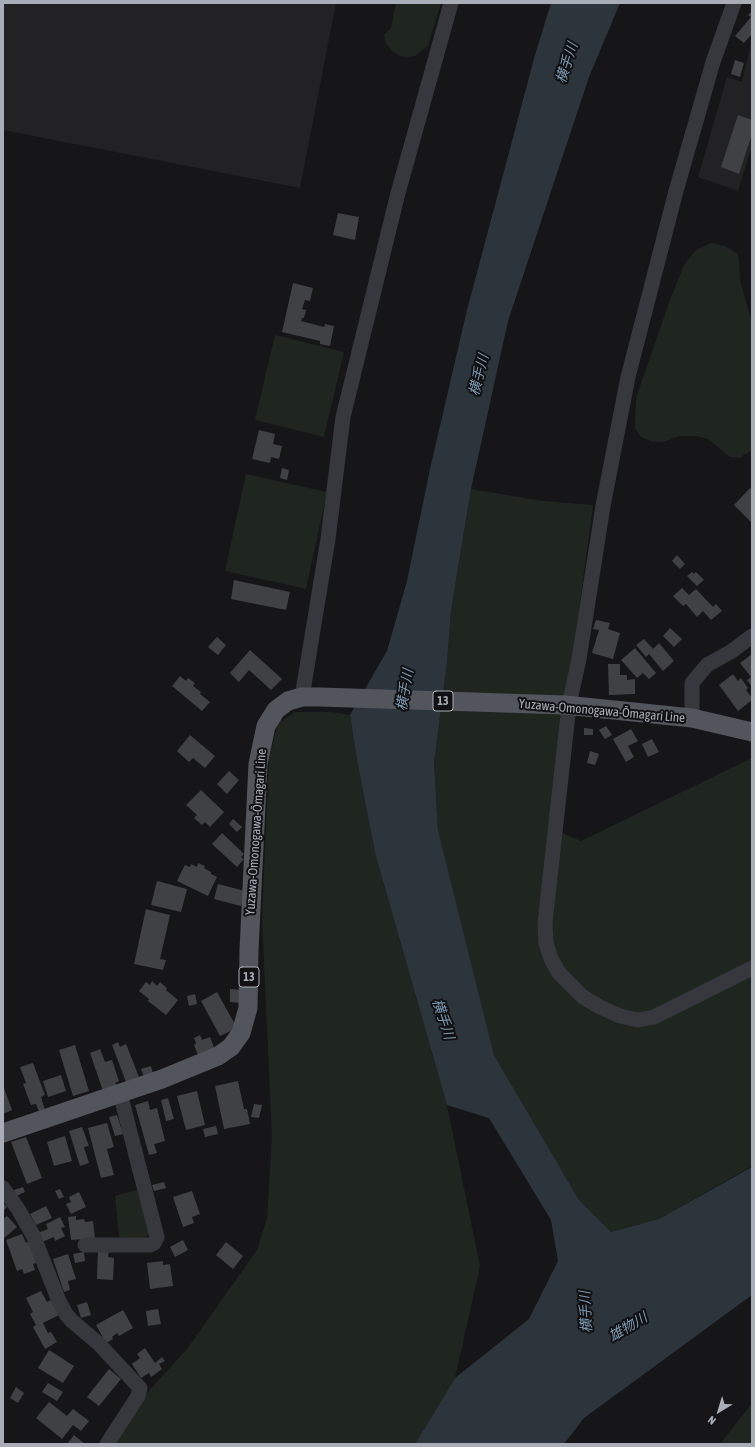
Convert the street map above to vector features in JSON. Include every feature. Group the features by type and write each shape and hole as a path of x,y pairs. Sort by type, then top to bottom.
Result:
{"main road":[{"name":"Yuzawa-Omonogawa-Ōmagari Line","path":"3,1133 162,1079 218,1056 231,1048 241,1033 248,1008 250,927 258,764 266,726 276,710 288,701 311,697 567,705 692,718 752,732"}],"street":[{"path":"311,697 343,417 398,193 451,3"},
{"path":"734,3 713,62 678,183 628,377 603,506 579,659 567,705 545,923 546,943 551,959 559,973 583,997 620,1016 638,1020 654,1017 752,968"},
{"path":"692,718 692,684 707,665 732,651 752,636"},
{"path":"85,1245 150,1245 154,1243 157,1237 120,1093"},
{"path":"3,1188 18,1209 33,1235 59,1301 66,1314 98,1343 140,1388 138,1396 107,1444"}],"shaded area":[{"path":"3,3 336,3 300,188 3,130"},
{"path":"396,3 441,3 428,46 415,56 400,56 392,51 386,43 384,35 391,28"},
{"path":"752,39 752,146 738,191 698,177 727,77 742,82"},
{"path":"711,243 725,246 738,254 740,280 752,323 752,450 739,458 730,457 708,439 697,436 680,436 663,442 653,442 641,437 635,428 636,398 670,300 684,265 696,250"},
{"path":"275,335 344,352 324,437 255,420"},
{"path":"246,474 327,492 306,589 225,571"},
{"path":"471,489 543,501 593,505 550,828 581,841 752,758 752,1166 659,1219 611,1232 579,1200 494,1055 438,830 434,763 447,663 451,611"},
{"path":"295,712 332,712 350,715 375,853 447,1105 480,1266 455,1378 415,1444 113,1444 145,1395 187,1349 257,1250 267,1218 272,1136 262,918 269,758 278,723"},
{"path":"137,1190 149,1233 146,1238 143,1239 119,1237 115,1196"},
{"path":"752,1403 752,1444 720,1444"}],"water":[{"path":"551,3 620,3 589,77 508,321 471,489 451,611 447,663 434,763 438,830 494,1055 579,1200 611,1232 659,1219 752,1167 752,1295 584,1418 564,1444 415,1444 455,1378 529,1319 558,1261 551,1220 489,1118 447,1105 375,853 350,715 387,651 407,581 430,469 467,310 535,55"}],"building":[{"path":"752,11 752,34 744,43 735,36 751,17 748,15"},
{"path":"735,60 744,63 740,77 731,74"},
{"path":"738,115 752,120 752,134 739,174 721,167"},
{"path":"338,213 359,217 355,240 333,235"},
{"path":"293,283 313,288 310,301 305,300 302,309 306,310 304,318 302,318 301,321 324,327 325,324 334,326 330,346 320,344 320,341 282,332"},
{"path":"259,430 275,434 273,444 282,446 279,459 271,457 270,463 252,459"},
{"path":"282,468 289,470 287,480 280,478"},
{"path":"750,488 752,490 752,523 734,505"},
{"path":"677,555 685,564 680,569 672,561"},
{"path":"692,572 694,574 696,572 704,580 697,586 687,576"},
{"path":"234,580 290,592 286,610 231,599"},
{"path":"682,588 689,595 696,589 713,607 716,604 722,611 711,620 703,611 697,617 686,604 683,606 673,596"},
{"path":"596,620 610,623 608,629 620,633 613,659 592,653 599,630 593,629"},
{"path":"670,628 682,639 674,647 663,636"},
{"path":"217,637 226,645 218,655 208,647"},
{"path":"644,639 653,649 659,643 674,661 663,671 649,654 646,657 636,645"},
{"path":"635,648 656,673 649,679 643,673 637,678 621,660"},
{"path":"250,650 282,679 271,690 249,670 239,682 230,673"},
{"path":"752,654 752,687 747,680 751,677 740,663"},
{"path":"608,664 620,664 620,675 627,675 627,680 635,679 635,694 609,695"},
{"path":"733,674 738,681 741,678 748,688 746,690 752,698 752,700 738,711 719,685"},
{"path":"180,676 186,681 188,678 195,683 193,686 210,702 202,711 172,686"},
{"path":"606,726 612,735 605,739 599,730"},
{"path":"584,728 593,729 593,735 584,735"},
{"path":"631,729 638,741 628,746 634,757 626,762 613,739"},
{"path":"190,735 215,756 205,768 193,758 189,762 177,751"},
{"path":"652,739 659,752 648,757 642,744"},
{"path":"590,751 599,754 595,765 587,763"},
{"path":"229,771 239,780 227,794 217,784"},
{"path":"201,790 224,812 210,827 205,822 202,825 194,818 197,815 186,805"},
{"path":"233,819 242,827 237,832 229,824"},
{"path":"222,833 244,854 241,857 244,859 237,867 212,844"},
{"path":"198,863 205,866 204,868 217,877 208,896 177,881 185,865 190,867 191,864 197,867"},
{"path":"157,881 187,889 181,912 151,905"},
{"path":"218,884 245,891 241,906 214,899"},
{"path":"146,909 170,915 160,959 166,960 163,970 134,964"},
{"path":"152,981 157,986 160,982 167,988 166,990 178,1000 166,1015 148,1001 149,999 139,991 146,982 150,985"},
{"path":"230,989 243,990 240,1003 230,1002"},
{"path":"217,992 237,1028 220,1036 201,1001"},
{"path":"195,994 197,1004 189,1006 187,996"},
{"path":"200,1035 202,1040 210,1037 214,1048 198,1055 194,1045 196,1043 194,1038"},
{"path":"118,1042 120,1047 126,1044 139,1077 126,1082 112,1045"},
{"path":"75,1045 89,1091 73,1096 59,1050"},
{"path":"100,1049 105,1062 112,1060 119,1081 115,1083 117,1086 103,1091 90,1053"},
{"path":"33,1063 45,1095 41,1097 45,1110 39,1112 36,1104 31,1105 23,1084 26,1083 20,1067"},
{"path":"151,1066 153,1074 144,1077 141,1069"},
{"path":"61,1075 66,1091 48,1097 43,1081"},
{"path":"238,1081 244,1109 247,1109 250,1124 224,1129 215,1086"},
{"path":"3,1085 12,1110 3,1114"},
{"path":"197,1091 205,1125 186,1130 177,1096"},
{"path":"168,1098 174,1119 166,1121 161,1100"},
{"path":"148,1101 150,1110 157,1108 165,1141 154,1144 157,1153 149,1155 135,1105"},
{"path":"254,1104 262,1105 259,1118 251,1117"},
{"path":"117,1115 123,1134 115,1136 109,1117"},
{"path":"107,1123 114,1147 107,1149 114,1175 101,1178 88,1128"},
{"path":"216,1126 218,1134 205,1137 203,1129"},
{"path":"82,1127 89,1146 84,1147 89,1163 80,1166 69,1131"},
{"path":"65,1136 72,1161 54,1166 47,1142"},
{"path":"26,1137 42,1178 27,1184 11,1142"},
{"path":"164,1182 166,1188 154,1191 152,1185"},
{"path":"23,1187 25,1192 16,1196 14,1190"},
{"path":"60,1189 64,1197 59,1199 55,1191"},
{"path":"192,1191 200,1214 192,1217 194,1223 183,1227 173,1197"},
{"path":"79,1192 86,1207 71,1214 66,1204 71,1202 69,1197"},
{"path":"3,1203 7,1207 3,1211"},
{"path":"46,1206 52,1218 36,1225 30,1214"},
{"path":"7,1216 17,1227 3,1239 3,1219"},
{"path":"76,1216 76,1220 84,1219 85,1222 93,1221 95,1238 71,1240 68,1217"},
{"path":"60,1217 65,1227 61,1228 65,1236 55,1241 54,1237 42,1242 38,1233 48,1229 46,1224"},
{"path":"22,1234 26,1243 29,1241 36,1263 33,1264 35,1270 24,1274 22,1269 17,1271 6,1240"},
{"path":"183,1240 188,1250 175,1257 170,1247"},
{"path":"226,1242 243,1256 233,1269 216,1255"},
{"path":"98,1250 109,1250 108,1257 114,1258 113,1280 97,1279"},
{"path":"84,1252 85,1261 75,1263 73,1254"},
{"path":"68,1254 76,1279 68,1281 70,1290 64,1292 53,1259"},
{"path":"163,1261 163,1265 170,1264 173,1286 150,1289 147,1263"},
{"path":"41,1291 47,1302 51,1300 59,1315 43,1323 48,1333 51,1332 57,1342 45,1349 33,1327 36,1325 30,1314 33,1312 26,1298"},
{"path":"87,1302 91,1315 81,1318 77,1305"},
{"path":"158,1309 161,1324 148,1326 146,1311"},
{"path":"123,1310 133,1328 119,1336 117,1333 112,1337 113,1339 106,1343 96,1325"},
{"path":"145,1348 155,1363 162,1357 165,1361 159,1364 162,1369 151,1377 149,1373 141,1378 132,1364 140,1358 137,1354"},
{"path":"49,1350 74,1366 63,1383 38,1368"},
{"path":"109,1369 121,1379 99,1406 87,1397"},
{"path":"48,1383 63,1392 57,1401 42,1392"},
{"path":"16,1387 24,1393 18,1403 10,1398"},
{"path":"49,1402 67,1416 73,1409 89,1421 81,1431 73,1425 62,1439 36,1418"},
{"path":"74,1435 85,1444 67,1444"}],"water label":[{"name":"横手川","path":"567,63"},
{"name":"横手川","path":"479,375"},
{"name":"横手川","path":"405,690"},
{"name":"横手川","path":"443,1019"},
{"name":"横手川","path":"586,1312"},
{"name":"雄物川","path":"628,1327"}]}
